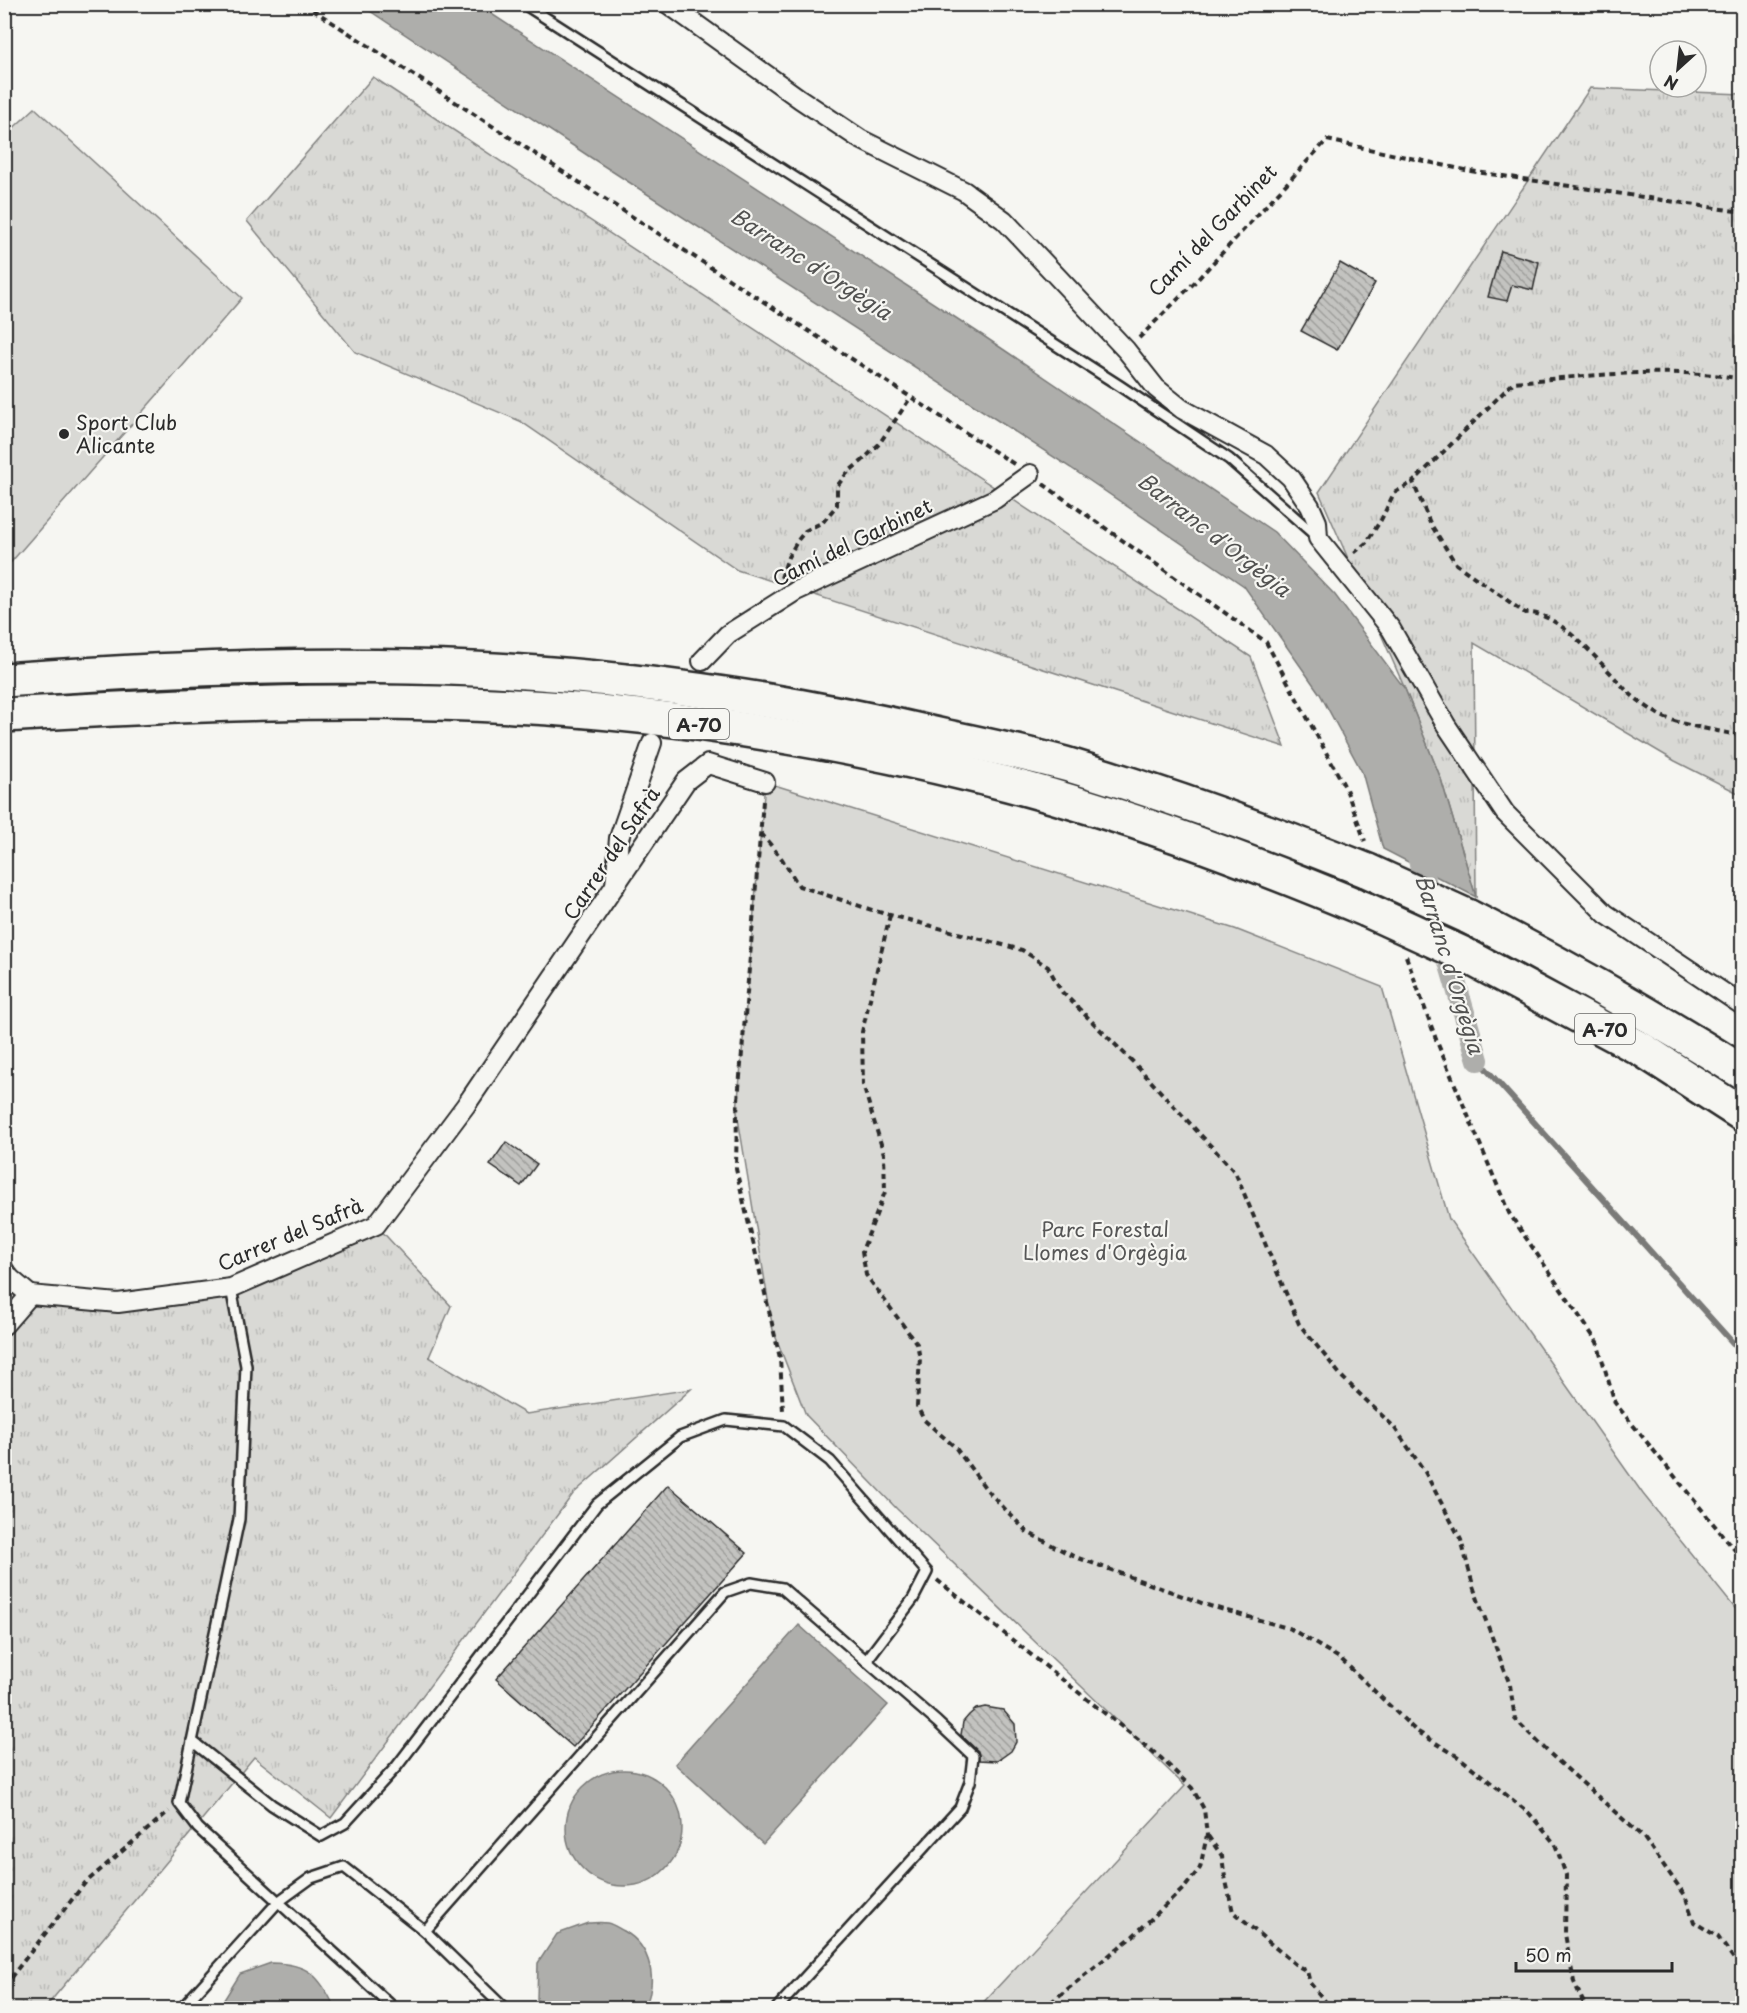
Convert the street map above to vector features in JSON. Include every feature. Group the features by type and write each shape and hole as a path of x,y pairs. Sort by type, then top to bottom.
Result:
{"highway":[{"name":"A-70","path":"4,680 118,672 250,668 472,669 585,678 711,692 806,707 901,726 1068,765 1367,857 1467,916 1611,992 1743,1072"},
{"name":"A-70","path":"4,715 149,707 350,701 518,706 754,731 963,773 1080,806 1255,864 1366,910 1463,954 1643,1050 1743,1114"}],"street":[{"path":"668,4 860,139 964,191 1004,220 1126,350 1156,388 1182,409 1266,455 1291,478 1310,506 1317,522 1318,538 1391,629 1446,725 1505,813 1606,914 1743,1005"},
{"name":"Camí del Garbinet","path":"702,661 728,634 796,591 995,499 1029,474"},
{"path":"615,888 619,838 652,744"},
{"name":"Carrer del Safrà","path":"30,1295 118,1303 231,1288 376,1225 466,1105 686,781 708,764 765,782"},
{"path":"4,1270 11,1280 30,1295 4,1325"}],"lane":[{"path":"524,4 1229,459 1318,538"},
{"path":"231,1288 246,1366 239,1519 179,1803 198,1828 394,2008"},
{"path":"192,1741 272,1805 321,1836 345,1823 397,1766 597,1504 680,1437 726,1420 784,1425 830,1461 927,1572 913,1599 866,1661"},
{"path":"425,1932 725,1592 751,1583 782,1588 973,1756 970,1782 960,1808 777,2008"},
{"path":"182,2008 278,1902 311,1878 344,1867 425,1932 504,2008"}],"path":[{"path":"304,4 1029,474 1266,642 1346,789 1367,857"},
{"name":"Camí del Garbinet","path":"1126,350 1197,280 1327,140 1470,171 1743,213"},
{"path":"1340,567 1366,543 1381,520 1394,493 1413,482 1514,382 1632,374 1711,374 1743,379"},
{"path":"764,611 798,540 805,531 823,522 837,505 837,486 848,472 879,444 911,397"},
{"path":"1413,482 1430,523 1456,564 1525,613 1533,612 1557,624 1591,650 1630,694 1660,715 1700,727 1743,736"},
{"path":"765,782 737,1112 736,1169 780,1358 784,1425"},
{"path":"761,833 799,886 890,915 1022,950 1048,967 1062,992 1141,1071 1235,1172 1299,1324 1342,1378 1394,1427 1425,1472 1461,1540 1474,1589 1510,1685 1515,1719 1547,1751 1644,1838 1685,1895 1694,1923 1718,1937 1743,1970"},
{"path":"890,915 862,1032 863,1085 884,1154 885,1192 862,1251 866,1275 917,1344 920,1358 917,1406 924,1420 955,1447 986,1489 1027,1532 1073,1556 1210,1606 1291,1629 1341,1659 1415,1730 1460,1758 1529,1813 1555,1844 1566,1875 1565,1934 1574,1982 1586,2008"},
{"path":"1405,954 1437,1042 1509,1213 1597,1342 1615,1403 1743,1559"},
{"path":"927,1572 1161,1758 1192,1788 1204,1809 1208,1835 1200,1868 1185,1887 1133,1936 1044,2008"},
{"path":"4,1986 85,1883 179,1803"},
{"path":"1208,1835 1222,1856 1233,1912 1296,1965 1307,1971 1310,1983 1330,2007 1334,2008"}],"green space":[{"path":"373,77 1251,657 1285,747 737,570 520,421 355,352 247,221"},
{"path":"1590,88 1648,90 1648,99 1708,99 1708,93 1742,94 1742,795 1675,761 1474,643 1476,897 1441,779 1405,689 1319,492"},
{"name":"Sport Club Alicante","path":"35,108 242,298 5,569 5,129 9,132"},
{"name":"Parc Forestal Llomes d'Orgègia","path":"765,782 1235,929 1382,987 1449,1219 1643,1494 1742,1617 1742,2008 978,2008 1185,1786 897,1509 806,1415 773,1330 737,1112"},
{"path":"376,1225 451,1306 429,1357 526,1414 691,1389 573,1494 331,1818 254,1757 45,2008 5,2008 4,1325 30,1295 118,1303 231,1288"}],"water":[{"path":"361,5 478,5 982,335 1274,532 1335,595 1405,689 1441,779 1476,897 1383,849 1362,772 1320,694 1244,586 1071,468 590,157"},
{"path":"799,1625 888,1705 763,1844 675,1764"},
{"path":"624,1770 646,1775 665,1787 677,1806 682,1828 677,1850 665,1869 646,1881 624,1886 602,1881 583,1869 571,1850 566,1828 571,1806 583,1787 602,1775"},
{"path":"588,1923 611,1924 624,1931 641,1946 650,1966 651,1976 651,1987 644,2008 543,2008 537,1999 538,1963 557,1934"},
{"path":"271,1963 304,1969 324,1987 335,2008 221,2008 240,1974"}],"building":[{"path":"1501,251 1539,262 1533,290 1512,285 1507,301 1488,297"},
{"path":"1340,263 1375,283 1337,350 1301,331"},
{"path":"506,1142 537,1164 521,1186 490,1165"},
{"path":"668,1485 747,1553 573,1747 496,1679"},
{"path":"985,1707 1003,1710 1015,1724 1016,1742 1011,1751 997,1761 979,1760 978,1751 961,1735 963,1722 969,1715 976,1709"}],"waterway":[{"name":"Barranc d'Orgègia","path":"1413,840 1478,1060"},
{"name":"Barranc d'Orgègia","path":"1478,1060 1742,1353"}],"place":[{"name":"Sport Club Alicante","path":"64,434"}]}
